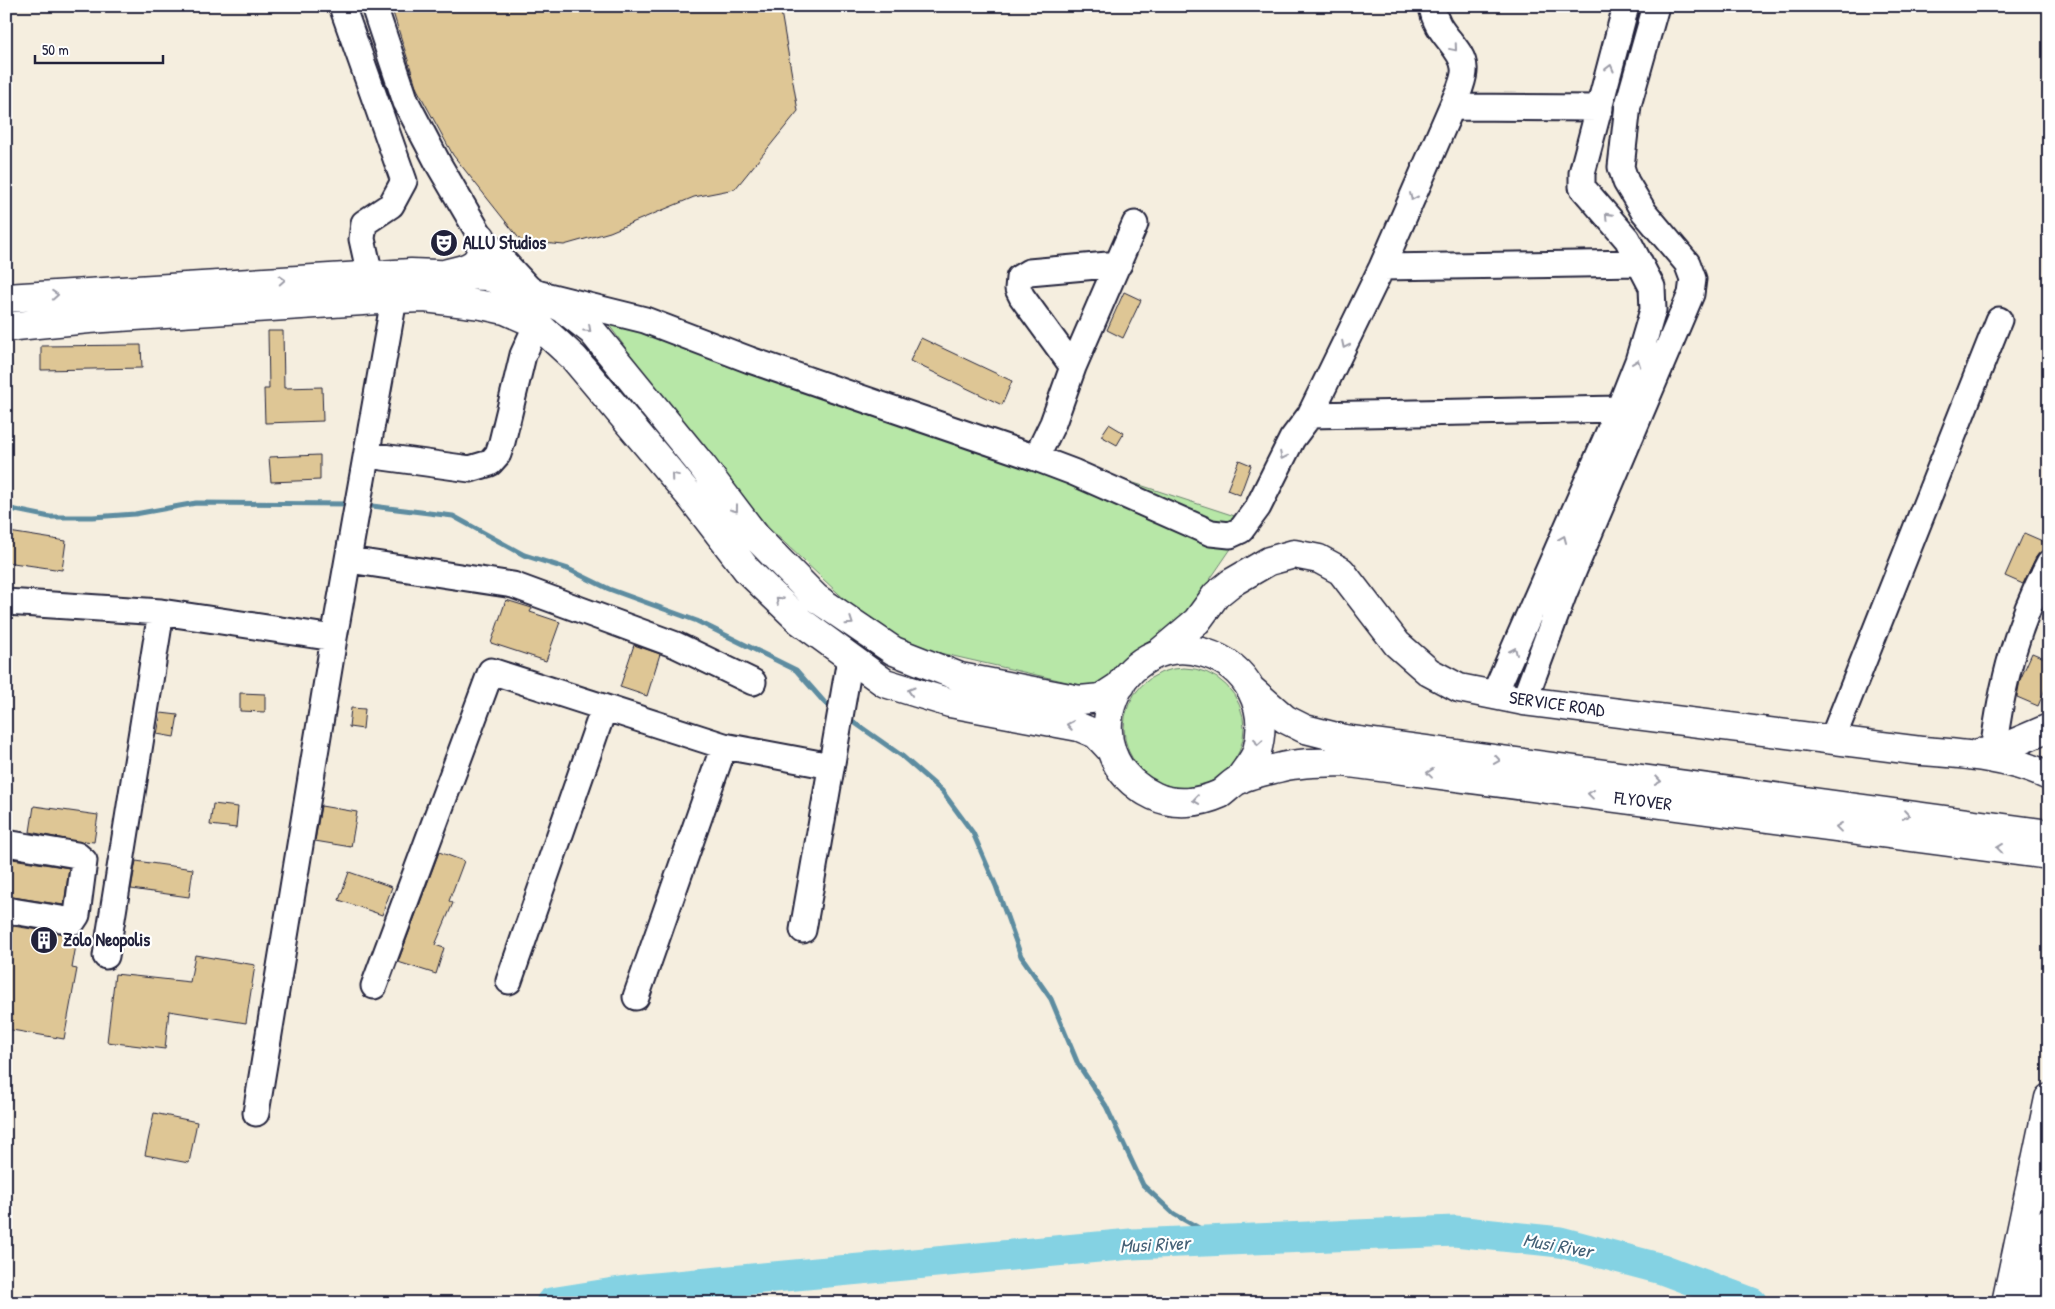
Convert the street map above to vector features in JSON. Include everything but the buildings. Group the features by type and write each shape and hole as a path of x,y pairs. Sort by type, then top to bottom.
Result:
{"main road":[{"path":"441,275 467,268 477,261 482,249 481,237"},
{"path":"6,327 370,276 486,276 532,292 564,309 592,331 703,467 756,537 816,598 894,652 960,677 1080,700 1101,698 1121,685"},
{"path":"6,298 235,296 425,298 482,305 505,310 537,324 574,358 690,496 748,570 800,621 850,659 885,683 950,703 1078,727 1096,734 1110,749"},
{"name":"SERVICE ROAD","path":"1159,653 1197,621 1216,595 1246,572 1269,560 1294,554 1319,558 1341,571 1396,644 1429,672 1459,688 1524,701 1832,740 1963,754 2025,765 2049,776"},
{"path":"1216,595 1214,636 1216,656"},
{"path":"1176,650 1197,650 1216,656 1231,665 1243,676 1252,690 1262,721 1256,753 1239,780 1220,793 1199,801 1177,802 1155,797 1135,786 1120,769 1110,749 1106,727 1109,705 1121,685 1135,666 1159,653 1176,650"},
{"name":"FLYOVER","path":"1252,690 1285,719 1343,750 2049,854"},
{"name":"SERVICE ROAD","path":"1963,754 1993,752 2049,728"},
{"name":"FLYOVER","path":"1239,780 1343,750 2049,834"},
{"path":"2032,1303 2029,1256 2049,1098"},
{"path":"2006,1303 2029,1256 2049,1222"}],"street":[{"path":"342,6 404,180 391,205 364,223 362,240 370,276"},
{"path":"374,6 406,102 439,165 481,237 532,292 645,320 750,360 1036,458 1073,472 1211,533 1236,534 1242,530 1258,507 1292,439 1310,416 1382,267 1452,108 1465,70 1462,58 1439,30 1432,6"},
{"path":"1494,695 1619,409 1638,361 1653,310 1652,287 1627,239 1612,219 1582,187 1582,173 1626,6"},
{"path":"1524,701 1564,593 1691,294 1693,279 1687,263 1644,212 1626,182 1621,167 1628,105 1656,6"},
{"path":"1452,108 1600,108"},
{"path":"1036,458 1053,423 1072,367 1135,224"},
{"path":"1382,267 1640,263"},
{"path":"1072,367 1022,297 1018,289 1019,278 1029,272 1119,264"},
{"path":"256,1113 334,638 368,455 394,299"},
{"path":"1832,740 1999,320"},
{"path":"368,455 470,469 490,463 498,454 523,355 537,324"},
{"path":"1310,416 1619,409"},
{"path":"349,560 513,585 676,645 753,682"},
{"path":"1993,752 1999,699 2011,656 2023,617 2049,563"},
{"path":"6,602 161,612 334,638"},
{"path":"106,956 161,612"},
{"path":"803,930 850,659"},
{"path":"374,986 491,671 724,746 833,755"},
{"path":"509,981 604,708"},
{"path":"636,997 724,746"},
{"path":"6,843 81,856 84,861 76,918 73,922 6,910"},
{"path":"83,870 119,876"}],"green space":[{"path":"606,321 816,379 1250,521 1189,610 1098,689 909,646 856,610 770,529 695,443"},
{"path":"1184,668 1196,669 1207,673 1217,678 1226,686 1234,695 1239,705 1243,716 1243,740 1239,751 1234,761 1226,770 1217,778 1207,783 1196,787 1184,788 1172,787 1161,783 1151,778 1142,770 1134,761 1129,751 1125,740 1124,728 1125,716 1129,705 1134,695 1142,686 1151,678 1161,673 1172,669"}],"waterway":[{"path":"6,508 50,517 93,517 135,514 196,503 351,504"},
{"path":"364,505 453,516 524,555 568,569 609,589 697,621 796,670 825,703 834,709"},
{"path":"848,718 902,756 942,791 973,833 996,886 1021,956 1051,999 1078,1064 1106,1106 1143,1185 1174,1214 1222,1241"},
{"name":"Musi River","path":"551,1303 633,1290 1131,1244 1455,1231 1560,1242 1662,1269 1752,1303"}],"place":[{"name":"ALLU Studios","path":"444,243"},
{"name":"Zolo Neopolis","path":"44,940"}]}
